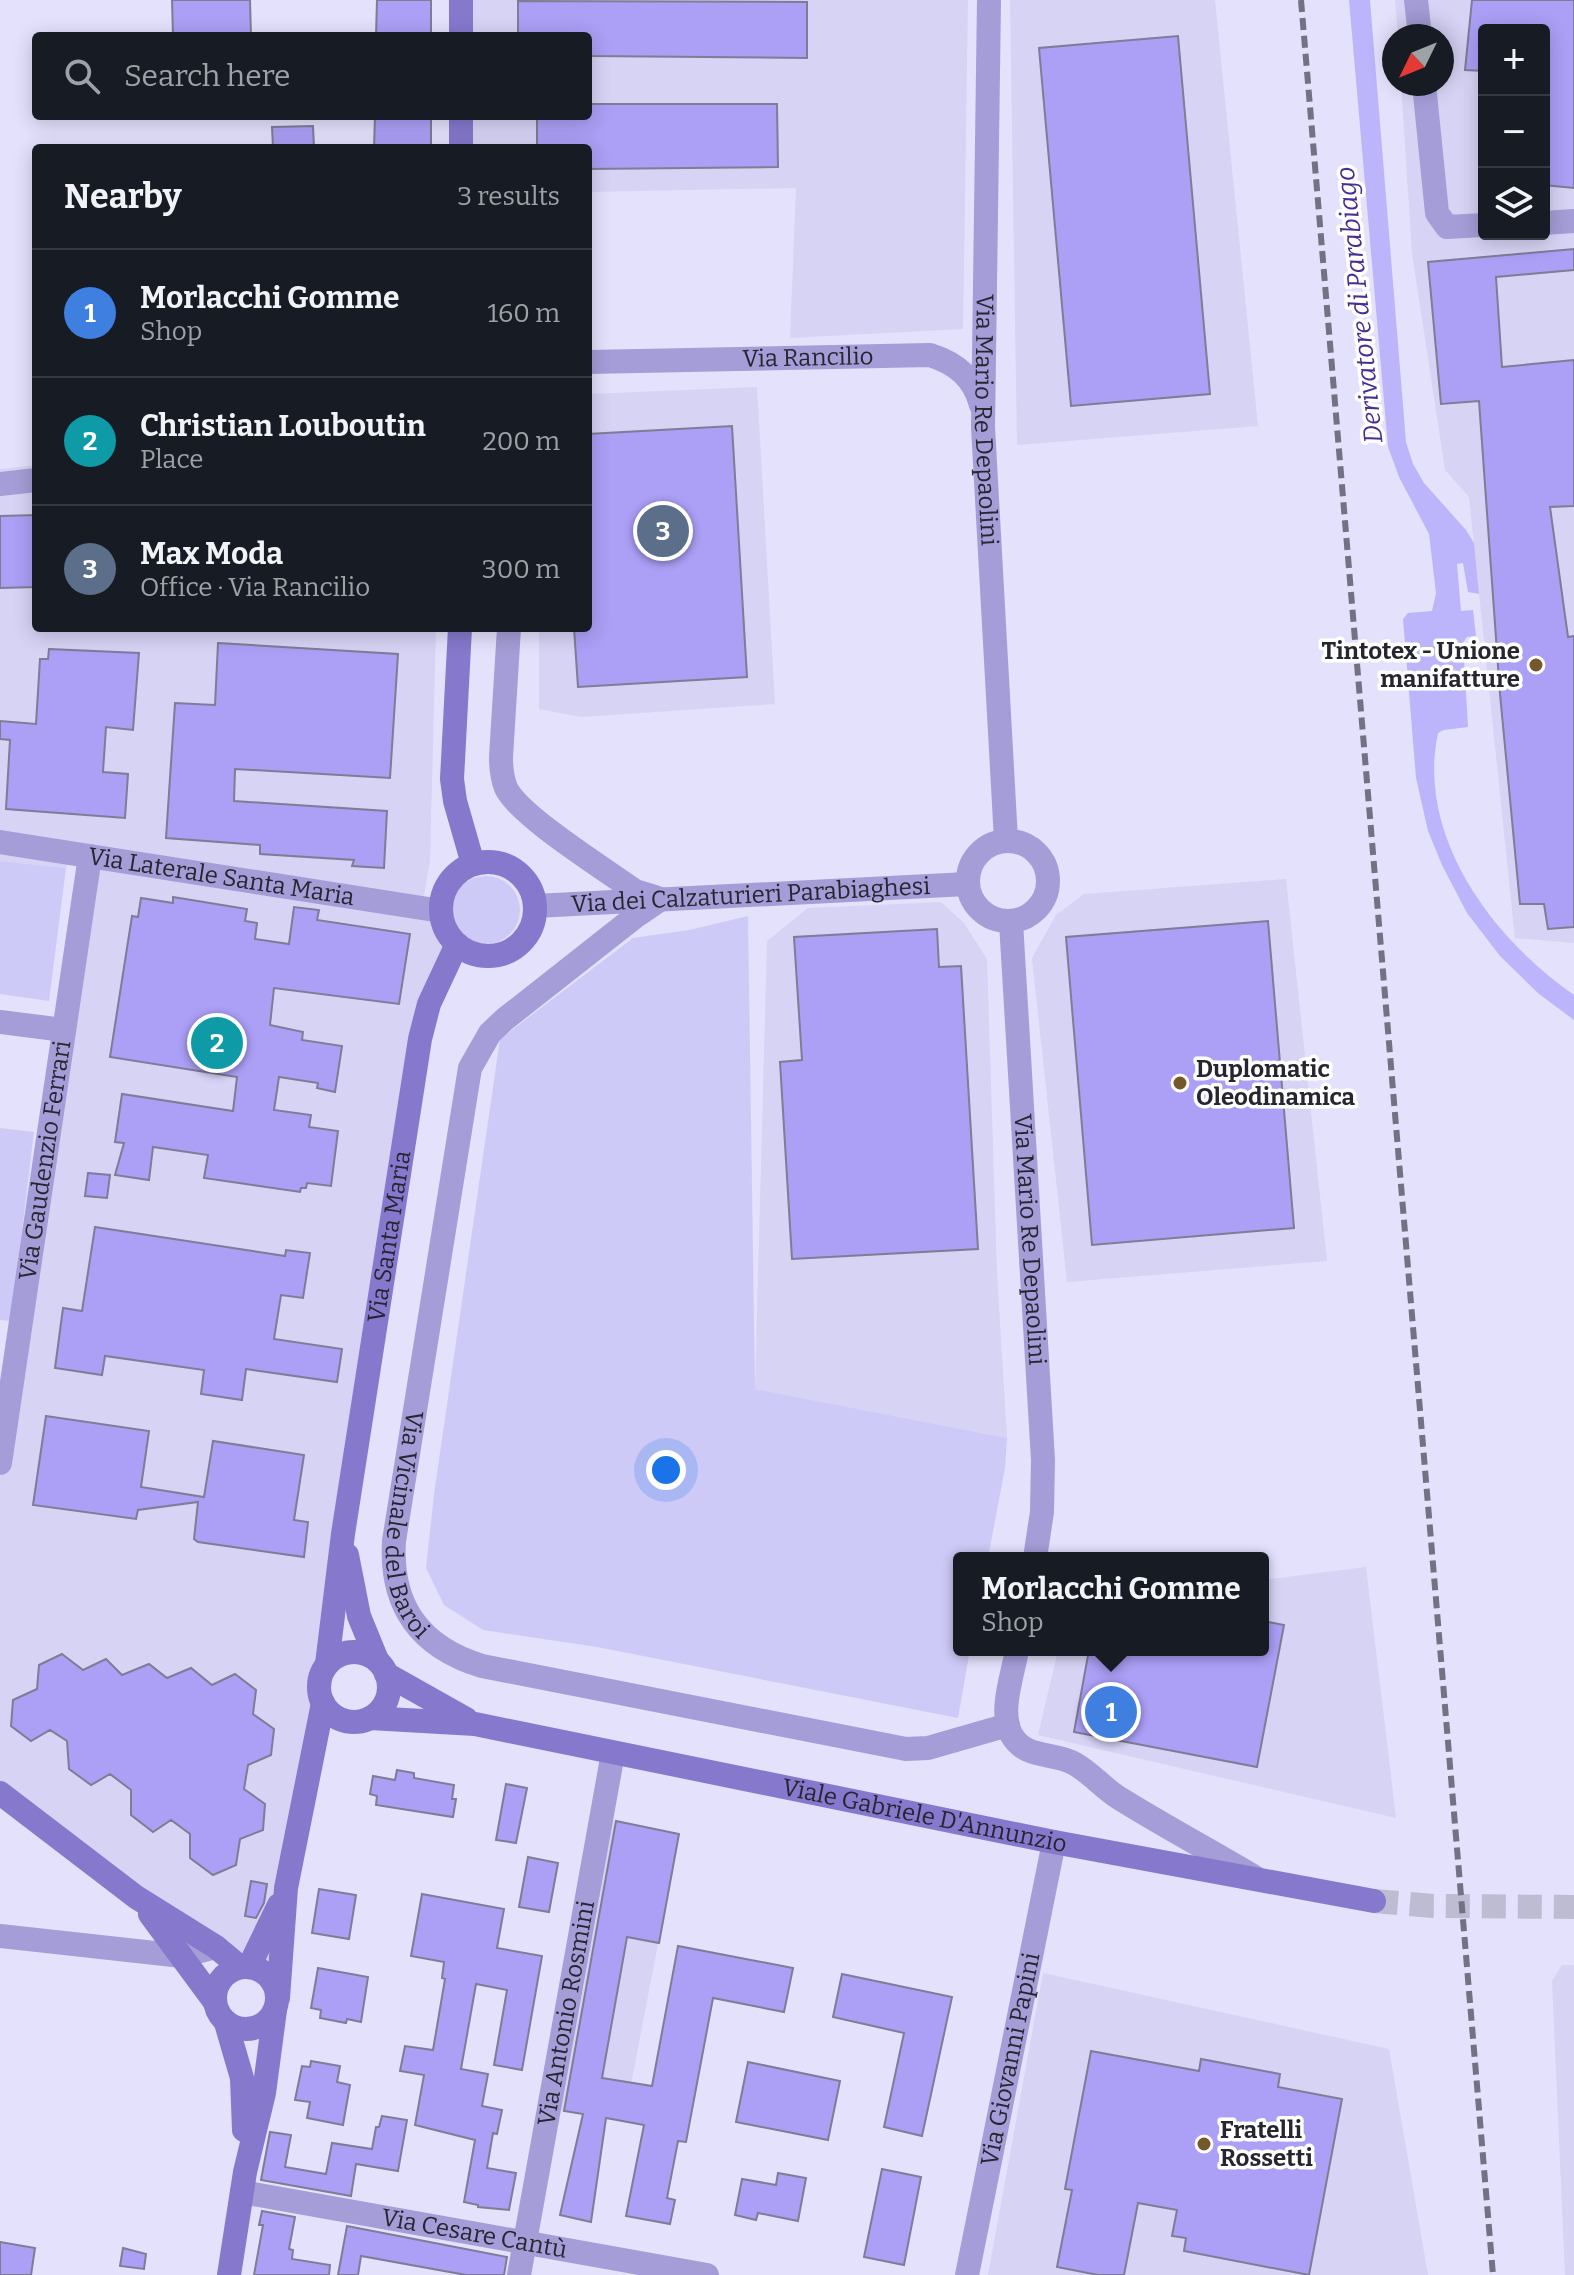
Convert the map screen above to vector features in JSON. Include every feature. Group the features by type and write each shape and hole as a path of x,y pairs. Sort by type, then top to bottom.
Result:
{"street":[{"path":"461,0 461,32"},
{"name":"Via Mario Re Depaolini","path":"989,0 983,427 1006,840"},
{"path":"1416,0 1419,24"},
{"path":"1425,96 1437,213 1447,227 1478,225"},
{"path":"461,120 461,144"},
{"path":"1550,223 1574,221"},
{"name":"Via Rancilio","path":"592,362 930,355 952,364 970,380 980,402 983,427"},
{"path":"0,484 32,480"},
{"path":"460,632 452,779 473,864"},
{"path":"509,632 501,757 501,773 506,789 527,813 635,891 661,899"},
{"path":"1006,840 1021,842 1035,850 1045,863 1049,879 1047,894 1039,908 1026,918 1011,922 995,920 981,912 971,899 967,884 969,868 977,854 990,844 1006,840"},
{"name":"Via Laterale Santa Maria","path":"0,842 441,911"},
{"name":"Via Gaudenzio Ferrari","path":"0,1463 2,1428 90,856"},
{"path":"497,862 519,873 527,883 535,906 530,930 514,948 503,953 478,955 457,944 448,934 441,911 446,887 452,877 473,864 497,862"},
{"name":"Via dei Calzaturieri Parabiaghesi","path":"535,906 967,884"},
{"name":"Via Vicinale del Baroi","path":"661,899 505,1019 484,1041 470,1068 394,1541 395,1583 402,1603 412,1621 443,1650 482,1666 906,1749 928,1748 1008,1725"},
{"name":"Via Mario Re Depaolini","path":"1011,922 1043,1460 1042,1512 1036,1552"},
{"name":"Via Santa Maria","path":"229,2275 243,2182 264,2093 276,2004 286,1888 323,1703 319,1690 320,1676 327,1664 343,1534 420,1039 429,1004 457,944"},
{"path":"0,1022 64,1030"},
{"name":"Via Santa Maria","path":"306,1781 328,1748 360,1720 380,1711 389,1687 359,1616 343,1534"},
{"path":"327,1664 351,1652 365,1654 381,1667"},
{"path":"1016,1656 1007,1706 1008,1725 1018,1743 1028,1751 1073,1762 1116,1796 1262,1881"},
{"name":"Viale Gabriele D'Annunzio","path":"381,1667 475,1724"},
{"path":"323,1703 339,1719 360,1720"},
{"name":"Viale Gabriele D'Annunzio","path":"360,1720 475,1724 1054,1842 1374,1901"},
{"name":"Via Antonio Rosmini","path":"519,2275 613,1753"},
{"path":"0,1793 136,1897 244,1967 260,1970 269,1977 275,1986 276,2004 269,2020 260,2027 248,2030 236,2028 220,2012 136,1897"},
{"name":"Via Giovanni Papini","path":"967,2275 1054,1842"},
{"name":"Via Santa Maria","path":"243,2182 242,2078 215,1990 229,1971 244,1967 286,1888"},
{"path":"1,1942 182,1956 216,1947"},
{"name":"Via Cesare Cantù","path":"243,2182 525,2241 707,2275"}],"shaded area":[{"path":"466,0 968,0 963,329 790,338 796,188 592,192 592,144 466,144 466,120 592,120 592,32 466,32"},
{"path":"1010,0 1215,0 1258,426 1017,445"},
{"path":"1349,0 1370,0 1406,442 1413,464 1424,483 1474,543 1479,594 1468,592 1463,563 1457,564 1461,611 1473,610 1476,636 1467,637 1463,643 1468,727 1438,733 1434,772 1439,810 1450,847 1467,882 1515,945 1574,995 1574,1020 1539,994 1500,956 1467,913 1428,831 1416,778 1403,619 1408,613 1432,611 1436,593 1429,534 1399,477 1388,447"},
{"path":"1395,0 1574,0 1574,943 1515,938 1469,497 1445,470 1412,253 1402,96 1454,96 1454,24 1397,24"},
{"path":"757,387 775,704 581,717 539,709 539,632 592,632 592,394"},
{"path":"32,465 32,632 436,632 430,860 423,902 74,851 66,868 0,861 0,469"},
{"path":"91,858 439,914 442,926 453,943 433,986 326,1664 319,1676 321,1703 271,1975 0,1790 0,1478"},
{"path":"0,861 66,868 49,1001 0,994"},
{"path":"479,876 493,876 505,881 515,891 520,910 515,929 505,939 493,944 479,944 467,939 457,929 452,917 452,903 457,891 467,881"},
{"name":"Duplomatic Oleodinamica","path":"1286,879 1327,1261 1067,1282 1032,958 1056,915 1084,894"},
{"path":"941,902 964,923 987,959 997,1273 1007,1438 755,1389 767,941 808,908"},
{"path":"748,916 755,1389 1007,1438 1005,1468 989,1552 953,1552 953,1656 969,1656 958,1718 597,1647 483,1630 444,1605 426,1568 500,1039 633,938 689,930"},
{"path":"0,1128 34,1132 11,1321 0,1320"},
{"path":"1366,1567 1396,1818 1038,1735 1057,1656 1269,1656 1269,1579"},
{"path":"603,1819 679,1834 624,2121 552,2109"},
{"path":"1562,1965 1574,1965 1574,2275 1565,2275 1552,1981"},
{"path":"1043,1973 1389,2049 1428,2275 988,2275"}],"building":[{"path":"172,0 250,0 251,32 173,32"},
{"path":"377,0 431,0 431,32 376,32"},
{"path":"1472,0 1574,0 1574,188 1550,186 1550,24 1478,24 1478,71 1465,70"},
{"path":"518,1 807,2 807,58 592,56 592,32 518,32"},
{"path":"1178,36 1210,394 1071,406 1039,48"},
{"path":"592,104 777,104 778,167 592,169 592,144 537,144 537,120 592,120"},
{"path":"375,120 431,120 431,144 374,144"},
{"path":"313,126 314,144 273,144 272,127"},
{"name":"Tintotex - Unione manifatture","path":"1574,249 1574,270 1496,277 1502,367 1574,360 1574,506 1550,507 1568,637 1574,636 1574,927 1548,929 1544,904 1520,904 1500,694 1479,401 1441,404 1428,262"},
{"path":"732,426 747,677 578,687 574,632 592,632 592,434"},
{"path":"32,515 32,587 0,588 0,516"},
{"path":"218,643 398,654 390,778 235,769 234,801 387,811 384,868 352,866 354,860 260,854 260,845 166,838 175,703 215,705"},
{"path":"49,649 139,653 133,730 106,727 103,772 128,774 125,818 6,809 10,740 0,739 0,721 36,724 40,659 48,659"},
{"path":"173,897 247,909 245,921 257,923 255,939 289,944 294,907 319,910 317,920 410,934 399,1004 274,988 270,1025 303,1032 302,1040 342,1046 335,1092 317,1088 318,1083 279,1077 274,1110 311,1115 309,1127 338,1131 331,1186 307,1183 300,1192 204,1178 208,1155 153,1147 149,1180 115,1175 124,1143 115,1142 122,1094 233,1111 237,1077 110,1057 132,916 138,917 141,898 173,903"},
{"name":"Duplomatic Oleodinamica","path":"1268,921 1294,1228 1092,1245 1066,937"},
{"path":"937,929 939,967 961,966 978,1249 792,1259 780,1062 802,1060 794,937"},
{"path":"88,1173 110,1175 107,1198 85,1196"},
{"path":"95,1227 285,1256 286,1250 310,1253 303,1298 281,1295 274,1339 342,1349 337,1382 246,1369 242,1400 201,1394 204,1370 105,1356 102,1375 55,1368 63,1308 82,1311"},
{"path":"46,1416 149,1431 141,1487 204,1497 213,1441 304,1455 294,1520 308,1522 304,1557 198,1542 194,1539 198,1502 138,1510 136,1519 33,1505"},
{"path":"1269,1622 1284,1625 1257,1767 1074,1732 1088,1656 1269,1656"},
{"path":"62,1654 83,1670 106,1659 122,1675 149,1664 167,1678 191,1668 212,1685 235,1674 256,1690 253,1714 274,1729 271,1755 248,1765 244,1789 265,1804 263,1830 240,1839 236,1865 213,1875 190,1858 190,1834 171,1820 153,1832 131,1815 131,1790 110,1774 91,1785 69,1769 67,1741 50,1730 31,1741 11,1726 13,1700 37,1689 39,1665"},
{"path":"397,1770 414,1773 414,1778 454,1785 452,1799 456,1799 453,1817 376,1805 377,1796 370,1794 373,1776 395,1780"},
{"path":"506,1784 527,1788 516,1843 496,1840"},
{"path":"616,1821 679,1834 659,1943 627,1937 602,2078 652,2086 678,1946 793,1968 784,2012 713,1998 686,2142 678,2141 667,2198 675,2200 670,2224 626,2216 644,2125 606,2118 591,2222 560,2215 583,2114 564,2111"},
{"path":"528,1857 558,1863 549,1912 519,1907"},
{"path":"251,1881 267,1884 264,1903 256,1918 245,1916"},
{"path":"319,1889 356,1895 349,1939 312,1933"},
{"path":"422,1894 504,1909 497,1948 542,1956 522,2070 494,2065 507,1990 476,1984 461,2069 488,2074 482,2106 502,2110 497,2134 493,2133 487,2168 516,2173 509,2210 478,2207 464,2202 475,2140 415,2125 424,2075 400,2071 405,2046 433,2050 445,1979 442,1978 444,1962 411,1956"},
{"path":"318,1968 368,1977 361,2022 347,2019 346,2023 320,2018 321,2010 311,2008"},
{"path":"842,1974 952,1997 922,2136 884,2127 904,2033 833,2017"},
{"name":"Fratelli Rossetti","path":"1091,2051 1199,2071 1201,2059 1280,2074 1278,2087 1342,2099 1309,2275 1184,2251 1186,2238 1172,2236 1177,2210 1138,2203 1124,2275 1098,2275 1057,2267 1072,2190 1065,2189"},
{"path":"311,2061 340,2066 337,2082 350,2085 343,2125 307,2118 310,2102 295,2100 302,2066 310,2067"},
{"path":"748,2062 840,2081 828,2140 736,2122"},
{"path":"382,2116 407,2120 398,2171 356,2164 351,2196 261,2180 270,2132 291,2135 285,2167 326,2174 332,2143 372,2149 376,2127 379,2127"},
{"path":"882,2169 921,2177 904,2265 864,2257"},
{"path":"778,2173 806,2178 798,2221 758,2213 756,2220 735,2215 742,2179 776,2185"},
{"path":"262,2211 295,2217 289,2249 293,2250 292,2259 330,2265 329,2275 254,2275 263,2225 259,2225"},
{"path":"347,2226 507,2257 504,2275 466,2275 361,2256 358,2275 338,2275"},
{"path":"0,2242 35,2248 31,2275 0,2275"},
{"path":"123,2248 146,2254 144,2269 120,2266"}],"tunnel":[{"path":"1374,1901 1433,1906 1574,1907"}],"railway":[{"path":"1301,0 1493,2275"}],"place":[{"name":"Max Moda","path":"663,531"},
{"name":"Tintotex - Unione manifatture","path":"1536,665"},
{"name":"Christian Louboutin","path":"217,1043"},
{"name":"Duplomatic Oleodinamica","path":"1180,1083"},
{"name":"Morlacchi Gomme","path":"1111,1712"},
{"name":"Fratelli Rossetti","path":"1204,2144"}],"water label":[{"name":"Derivatore di Parabiago","path":"1359,305"}]}
